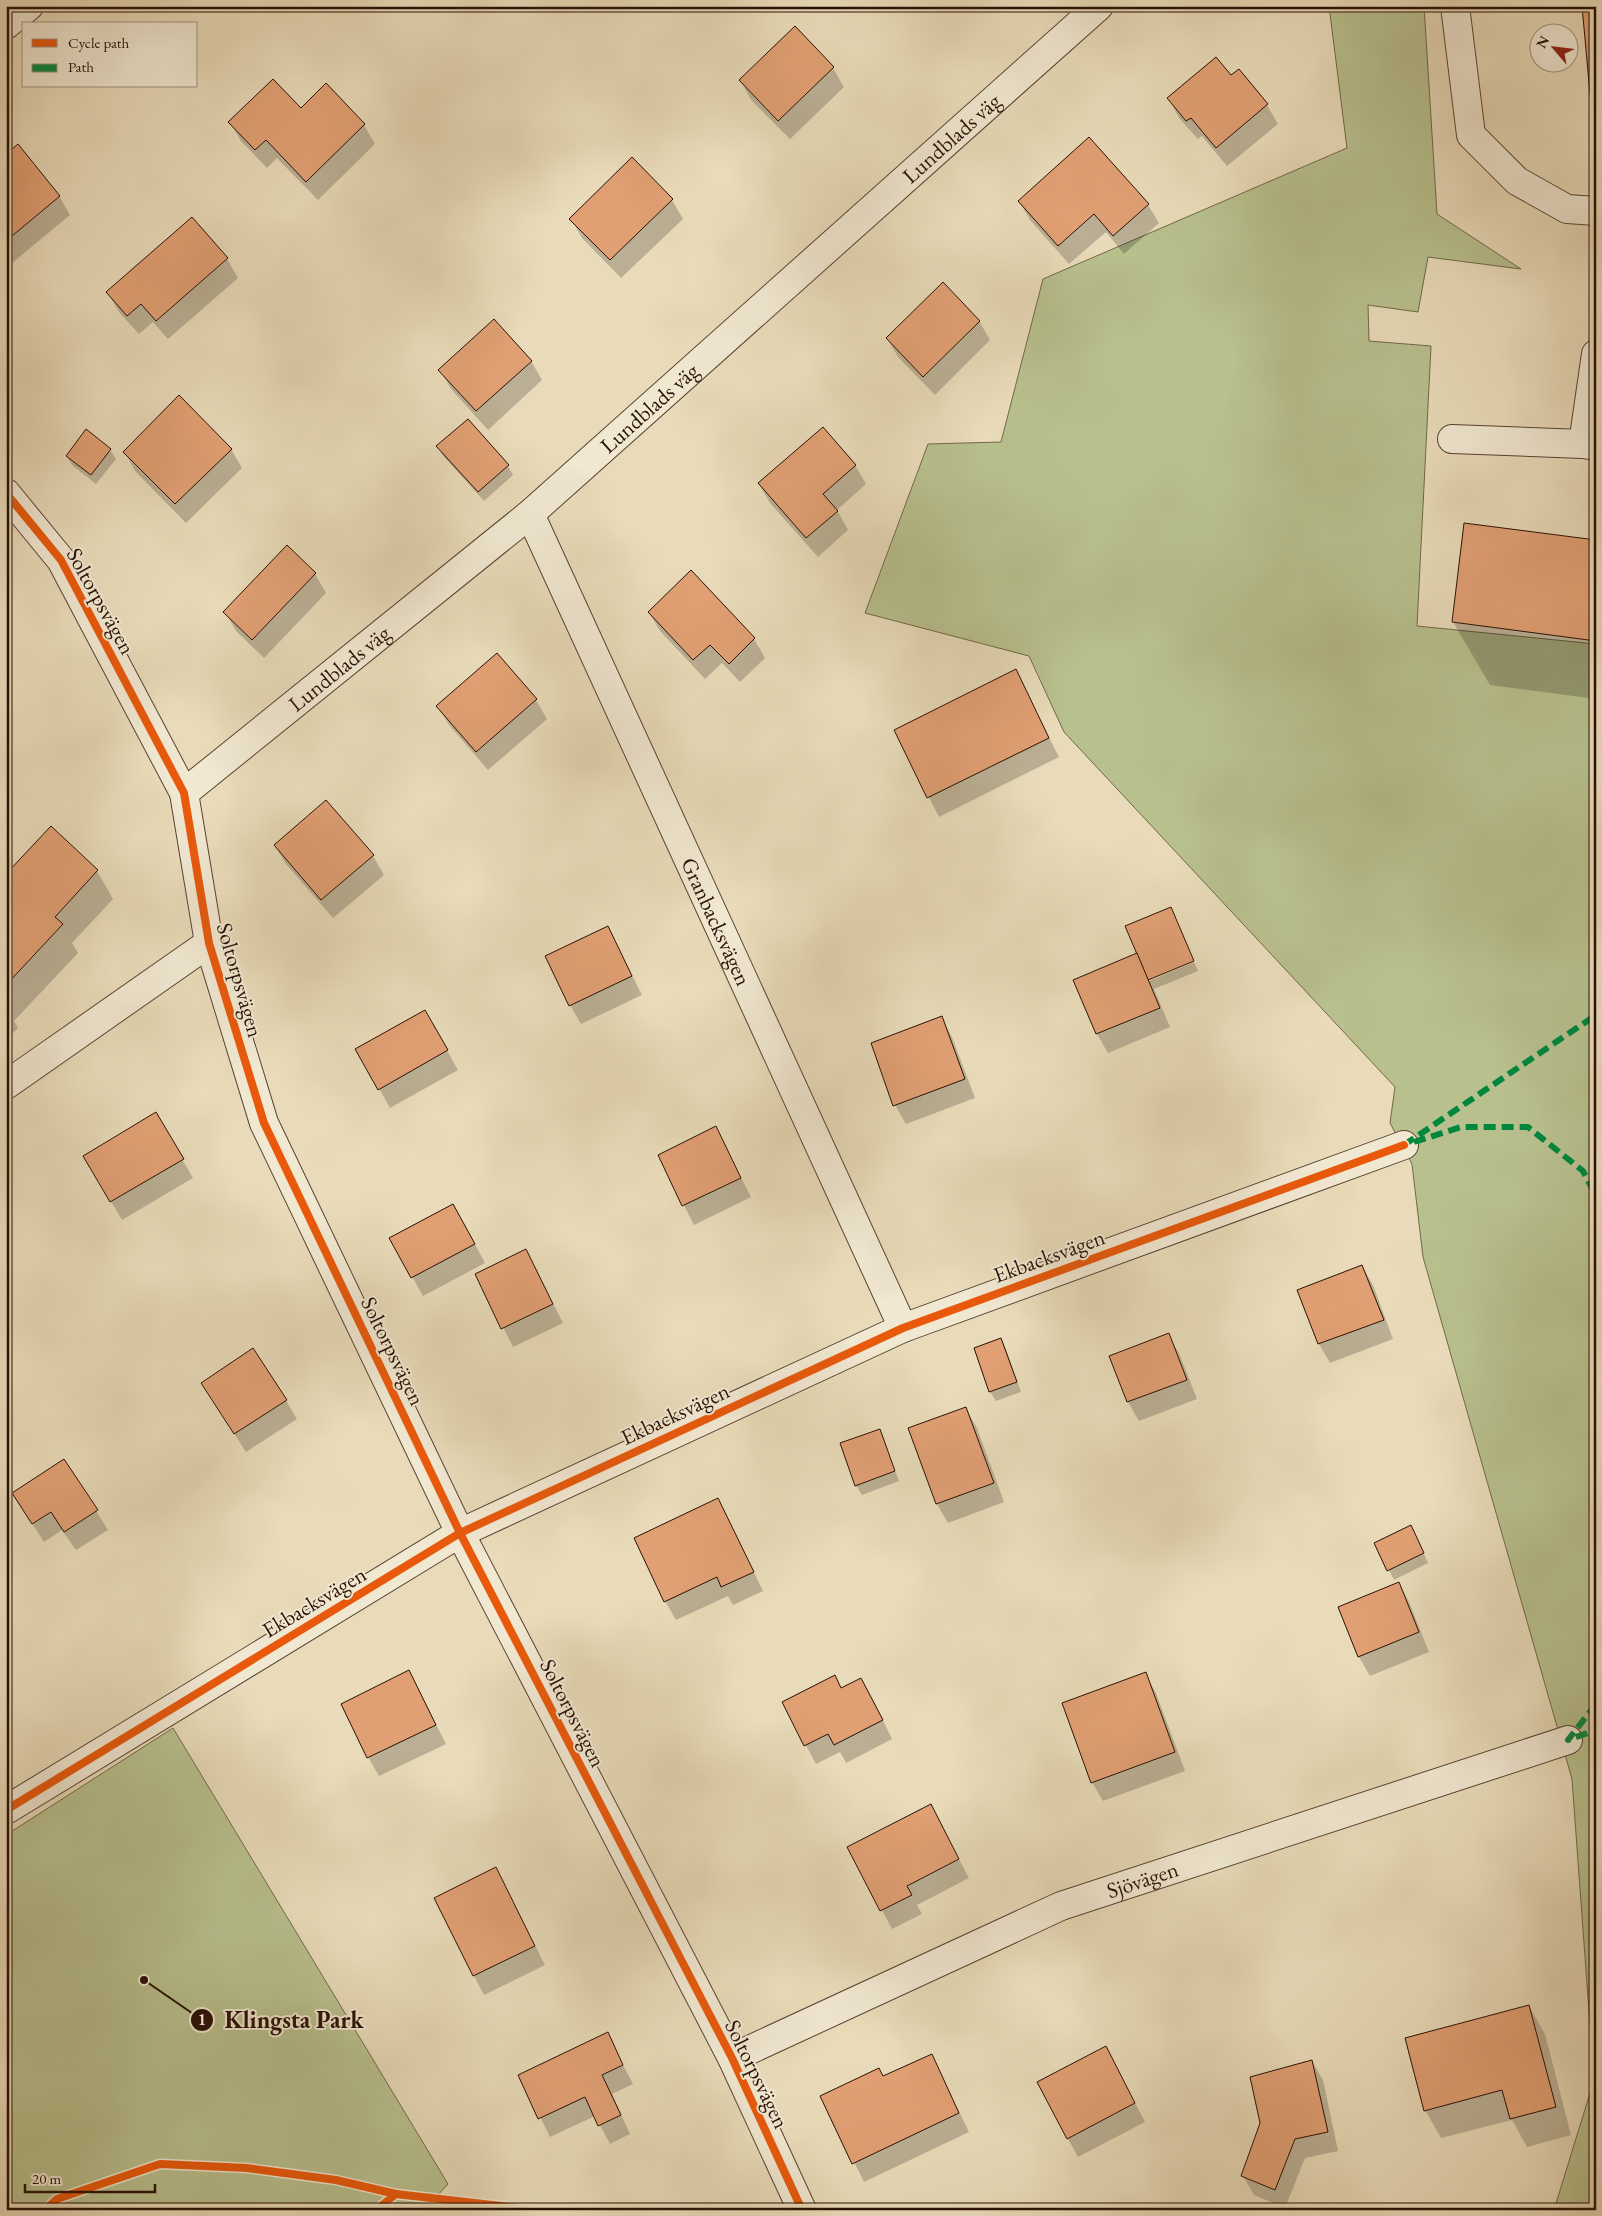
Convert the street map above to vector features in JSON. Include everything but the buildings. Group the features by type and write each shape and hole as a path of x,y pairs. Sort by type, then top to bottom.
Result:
{"street":[{"path":"6,25 29,6"},
{"name":"Lundblads väg","path":"184,793 530,514 1100,6"},
{"path":"1455,6 1471,135 1517,181 1567,209 1596,211"},
{"path":"1452,439 1590,445 1596,354"},
{"name":"Soltorpsvägen","path":"6,493 61,560 184,793 209,943 264,1123 460,1533 732,2058 802,2210"},
{"name":"Granbacksvägen","path":"530,514 903,1328"},
{"path":"6,1085 209,943"},
{"name":"Ekbacksvägen","path":"6,1810 460,1533 903,1328 1404,1145"},
{"name":"Sjövägen","path":"732,2058 1061,1906 1568,1740"}],"green space":[{"path":"1329,6 1424,6 1437,214 1521,269 1428,257 1418,312 1368,305 1369,341 1431,346 1417,626 1596,644 1596,2210 1554,2210 1594,2080 1572,1779 1423,1257 1412,1164 1390,1123 1395,1087 1064,732 1029,656 865,613 928,444 1001,442 1043,279 1347,148"},
{"path":"173,1728 448,2184 424,2210 6,2210 6,1835"}],"marked path":[{"path":"1404,1145 1596,1015"},
{"path":"1414,1142 1461,1127 1528,1127 1583,1171 1596,1196"},
{"path":"1596,1704 1568,1740 1596,1730"}],"cycle path":[{"path":"6,493 61,560 184,793 209,943 264,1123 460,1533 732,2058 802,2210"},
{"path":"6,1810 460,1533 903,1328 1404,1145"},
{"path":"45,2210 57,2199 160,2164 247,2168 336,2180 396,2194"},
{"path":"376,2210 396,2194 536,2210"}],"place":[{"name":"Klingsta Park","path":"144,1980"}]}
